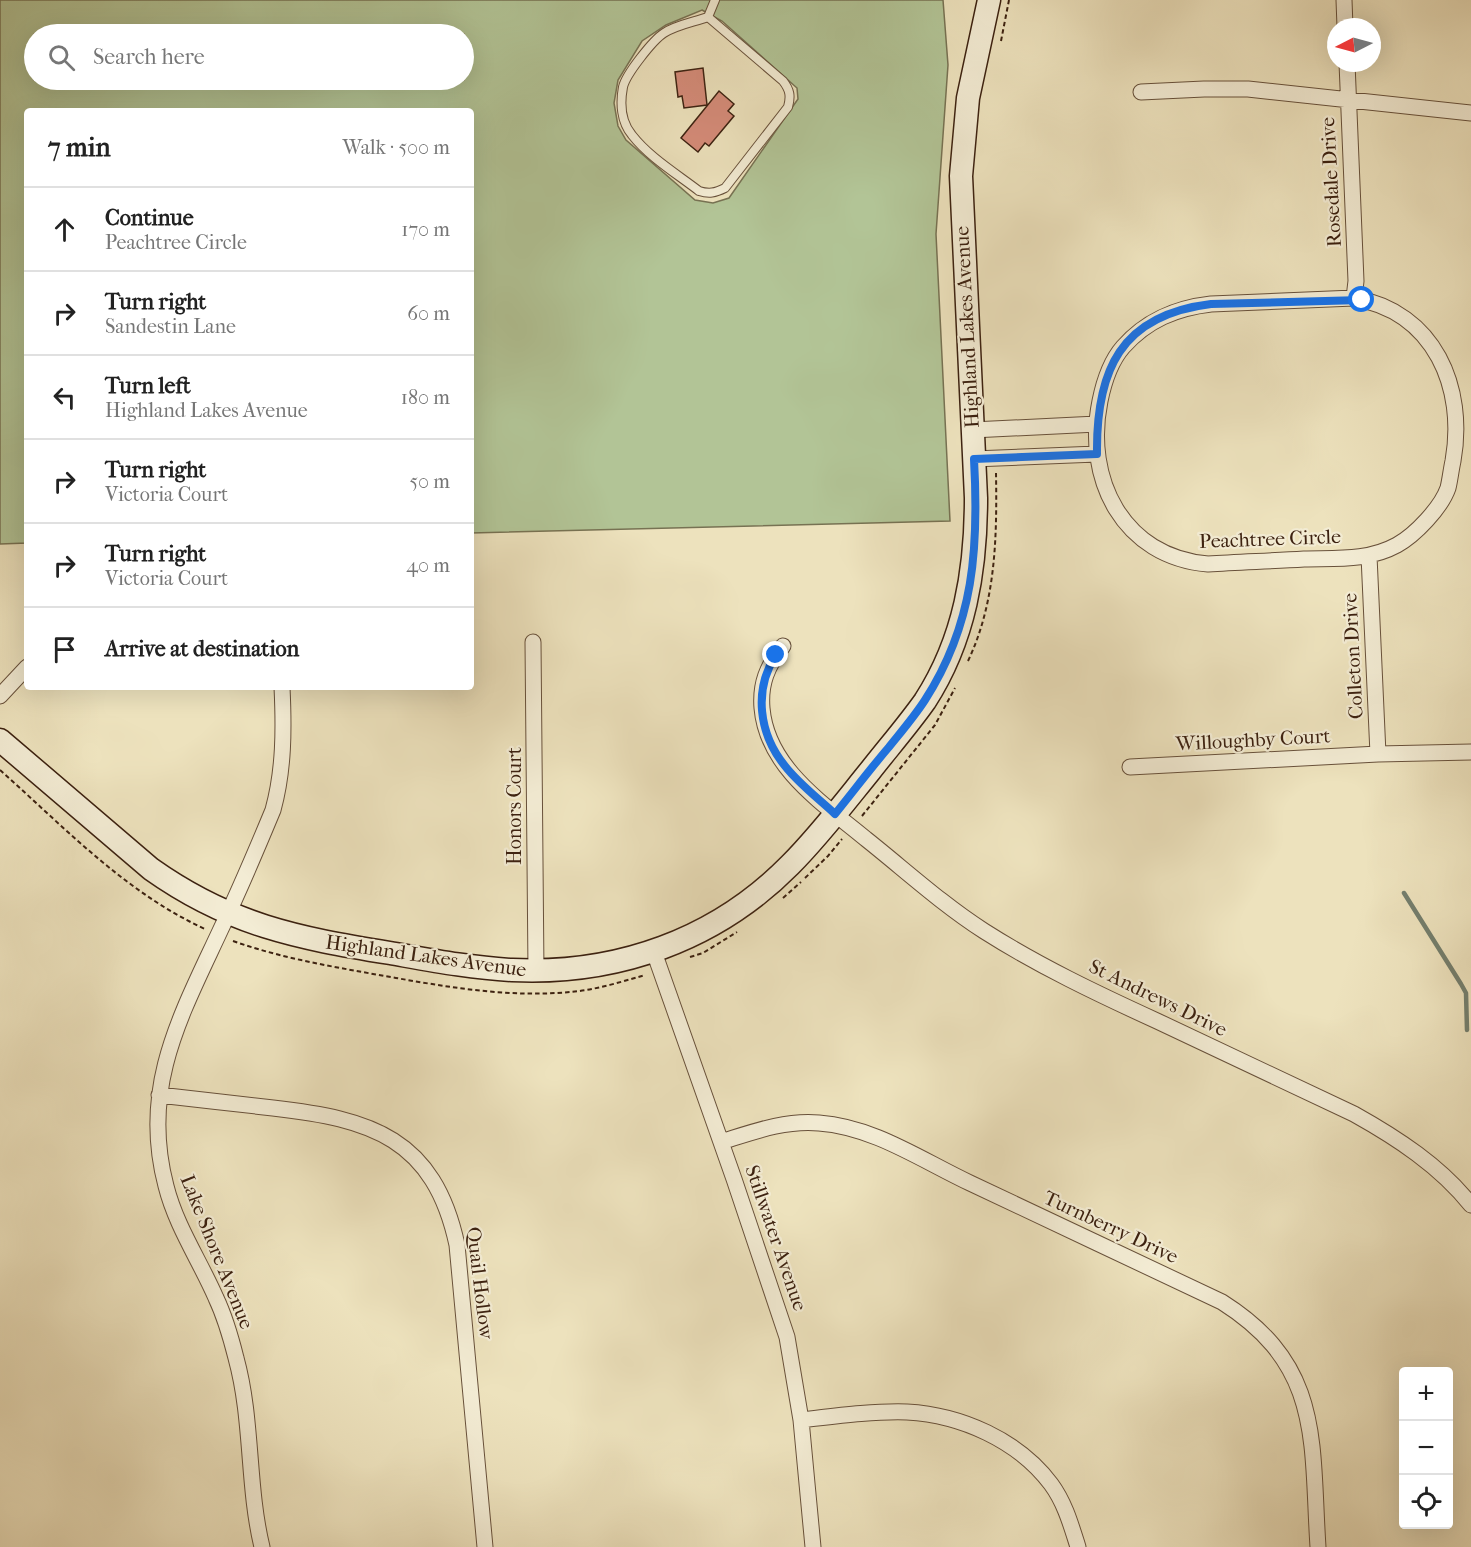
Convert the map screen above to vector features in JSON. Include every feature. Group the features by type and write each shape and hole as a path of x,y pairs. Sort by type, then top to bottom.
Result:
{"street":[{"name":"Highland Lakes Avenue","path":"0,740 151,869 202,901 228,913 257,925 320,942 509,970 536,971 657,961 762,891 844,821 925,700 951,653 958,634 972,577 984,459 972,430 961,176 968,98 989,0"},
{"path":"1344,0 1345,18"},
{"name":"Rosedale Drive","path":"1347,72 1356,280 1354,298"},
{"path":"1141,92 1204,88 1248,89 1471,113"},
{"name":"Peachtree Circle","path":"1354,298 1394,312 1412,325 1435,351 1446,371 1453,392 1457,439 1447,489 1428,519 1398,544 1369,556 1208,564 1189,562 1152,547 1134,532 1119,514 1100,471 1097,454 1097,424 1104,383 1112,364 1123,347 1139,331 1158,318 1189,307 1211,304 1354,298"},
{"path":"972,430 1097,424"},
{"path":"984,459 1097,454"},
{"name":"Colleton Drive","path":"1369,556 1378,754"},
{"name":"Honors Court","path":"533,642 536,971"},
{"name":"St Andrews Drive","path":"783,646 771,663 760,692 765,729 773,748 785,767 844,821 941,900 982,930 1025,956 1374,1126 1434,1167 1471,1205"},
{"path":"0,696 24,670"},
{"name":"Lake Shore Avenue","path":"262,1547 239,1369 216,1298 178,1220 166,1188 158,1147 157,1126 164,1065 182,1013 273,810 282,762 282,690"},
{"name":"Willoughby Court","path":"1131,767 1378,754 1471,752"},
{"name":"Stillwater Avenue","path":"657,961 787,1337 801,1420 813,1547"},
{"name":"Quail Hollow","path":"159,1095 319,1113 350,1120 368,1126 390,1138 410,1153 434,1181 445,1203 457,1245 485,1547"},
{"name":"Turnberry Drive","path":"721,1142 781,1124 807,1122 858,1130 889,1142 955,1176 1222,1302 1245,1317 1274,1344 1282,1355 1295,1377 1305,1402 1310,1428 1318,1547"},
{"path":"801,1420 859,1413 908,1412 937,1416 992,1435 1014,1448 1034,1464 1050,1484 1069,1517 1078,1547"}],"lane":[{"path":"708,17 783,81 788,88 790,98 788,107 725,188 708,194 699,191 632,136 624,123 622,104 624,85 656,39 667,31 708,17 715,0"}],"path":[{"path":"999,48 1009,0"},
{"path":"968,662 984,618 993,572 996,526 984,459"},
{"path":"779,901 828,856 844,821 935,725 958,683"},
{"path":"0,770 128,882 162,907 218,935 275,955 315,964 484,992 571,992 643,975 657,961 703,953 745,927"}],"green space":[{"path":"0,0 943,0 948,65 936,234 950,521 474,533 474,108 24,108 24,543 0,544","holes":["702,10 722,21 797,88 798,99 729,198 713,203 695,200 626,140 618,126 614,103 618,80 642,41 666,25"]}],"building":[{"path":"703,68 707,105 684,108 682,96 678,97 675,72"},
{"path":"719,91 734,104 728,111 734,116 709,146 705,143 698,152 681,138"}],"waterway":[{"path":"1404,893 1466,993 1467,1030"}],"route":[{"path":"776,655 765,675 760,692 763,720 768,738 785,767 835,814 925,700 951,653 972,577 976,538 974,459 1097,454 1098,412 1104,383 1112,364 1123,347 1139,331 1167,314 1189,307 1211,304 1354,298 1362,300"}]}
